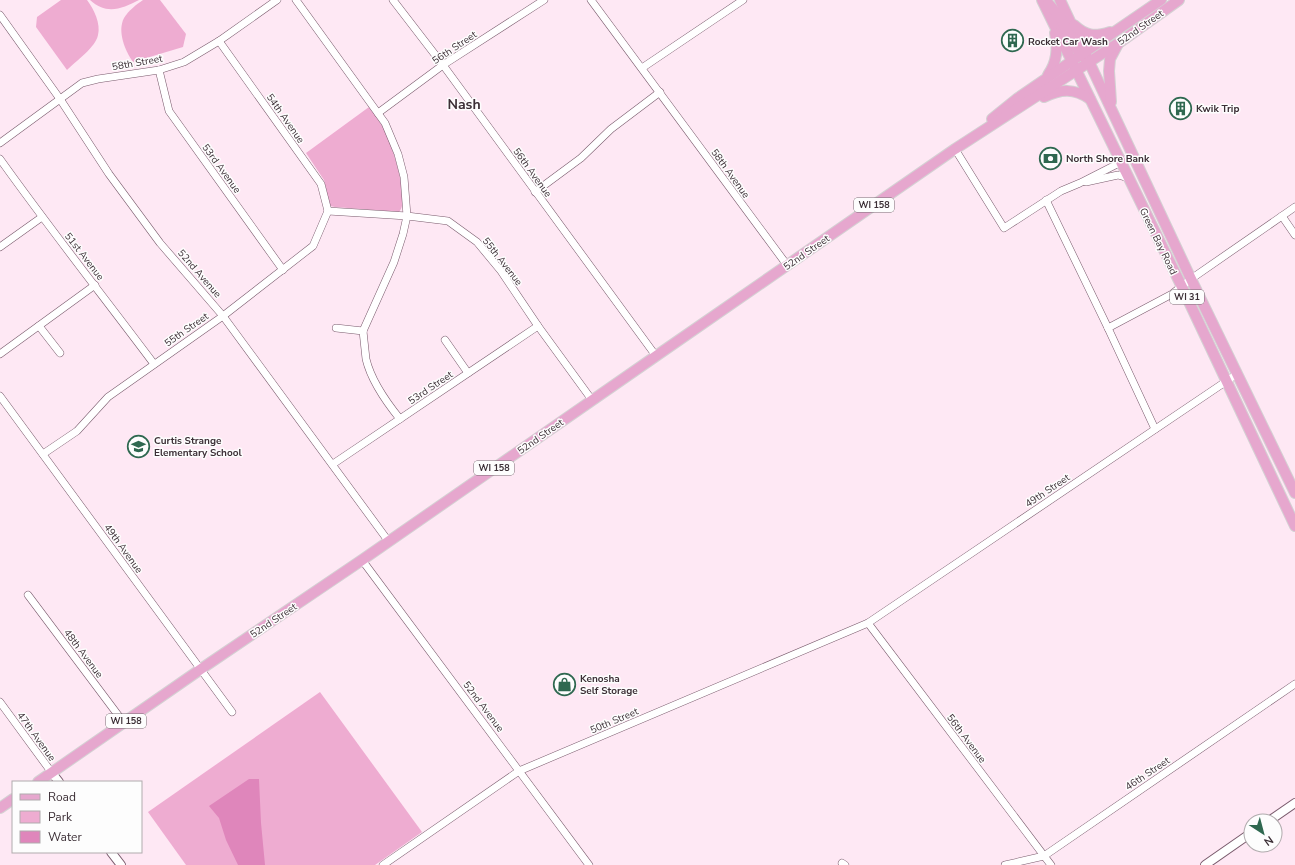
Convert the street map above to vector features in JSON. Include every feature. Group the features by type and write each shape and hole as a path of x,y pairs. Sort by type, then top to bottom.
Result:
{"main road":[{"name":"Green Bay Road","path":"1044,0 1053,22 1081,60 1113,112 1191,279 1295,493"},
{"path":"1044,0 1060,17 1081,60"},
{"name":"Green Bay Road","path":"1060,0 1071,21 1090,99 1182,287 1295,526"},
{"name":"52nd Street","path":"40,781 201,669 389,542 958,147 1006,116 1081,60 1118,30 1161,0"},
{"name":"52nd Street","path":"958,147 1005,107 1046,79 1081,60 1120,42 1178,0"},
{"path":"1071,21 1080,30 1090,35 1104,34 1118,30"},
{"path":"1046,79 1054,66 1057,54 1057,44 1053,22"},
{"path":"1113,112 1109,71 1110,59 1120,42"},
{"path":"1006,116 1055,92 1073,91 1083,94 1090,99"},
{"path":"0,808 12,800"}],"street":[{"name":"58th Street","path":"0,143 82,83 98,79 159,70 184,62 219,41 277,0"},
{"path":"296,0 378,113 390,134 402,168 406,192 407,216 404,234 394,262 363,331 369,366 383,398 400,419"},
{"name":"56th Avenue","path":"394,0 656,356"},
{"name":"56th Street","path":"378,113 443,65 544,0"},
{"name":"58th Avenue","path":"591,0 787,266"},
{"path":"642,68 743,0"},
{"name":"52nd Avenue","path":"0,15 60,98 109,174 160,243 223,316 389,542"},
{"name":"54th Avenue","path":"219,41 321,184 328,211"},
{"name":"53rd Avenue","path":"159,70 169,111 283,270"},
{"path":"535,192 581,158 611,129 660,92"},
{"path":"958,147 1004,228 1065,189 1133,156"},
{"name":"51st Avenue","path":"0,160 154,364"},
{"path":"1080,183 1100,180 1110,176 1123,176 1128,178"},
{"path":"1046,200 1156,429"},
{"path":"1108,328 1172,294 1295,206"},
{"name":"55th Avenue","path":"328,211 407,216 448,221 477,242 501,271 538,326 592,400"},
{"name":"55th Street","path":"43,454 77,431 108,397 223,316 313,246 328,211"},
{"path":"1282,216 1295,235"},
{"path":"0,247 42,217"},
{"path":"0,354 95,285"},
{"path":"39,326 60,353"},
{"name":"53rd Street","path":"333,464 538,326"},
{"path":"336,328 363,331"},
{"path":"445,340 468,372"},
{"name":"49th Street","path":"868,622 1237,374"},
{"name":"49th Avenue","path":"0,396 232,712"},
{"name":"52nd Avenue","path":"362,560 589,865"},
{"name":"48th Avenue","path":"28,595 124,723"},
{"name":"56th Avenue","path":"868,622 1051,865"},
{"name":"50th Street","path":"383,865 520,771 868,622"},
{"name":"46th Street","path":"1005,865 1044,856 1295,684"},
{"name":"47th Avenue","path":"0,702 58,781"},
{"path":"1279,813 1295,802"},
{"path":"1206,865 1243,839"},
{"path":"112,853 121,865"}],"green space":[{"path":"61,0 87,0 94,12 99,26 96,40 85,54 67,70 36,27 37,17"},
{"path":"90,0 139,0 120,8 108,9 96,5"},
{"path":"143,0 160,0 186,34 183,47 133,62 123,41 121,29 124,18"},
{"path":"369,107 389,140 396,161 403,197 402,206 399,212 330,206 324,180 306,153"},
{"path":"320,692 422,832 375,865 186,865 148,812"}],"water":[{"path":"249,779 259,779 265,865 238,865 226,840 219,818 209,806"}],"place":[{"name":"Rocket Car Wash","path":"1013,41"},
{"name":"Kwik Trip","path":"1180,108"},
{"name":"North Shore Bank","path":"1051,158"},
{"name":"Curtis Strange Elementary School","path":"139,446"},
{"name":"Kenosha Self Storage","path":"564,684"}],"district":[{"name":"Nash","path":"464,104"}]}
